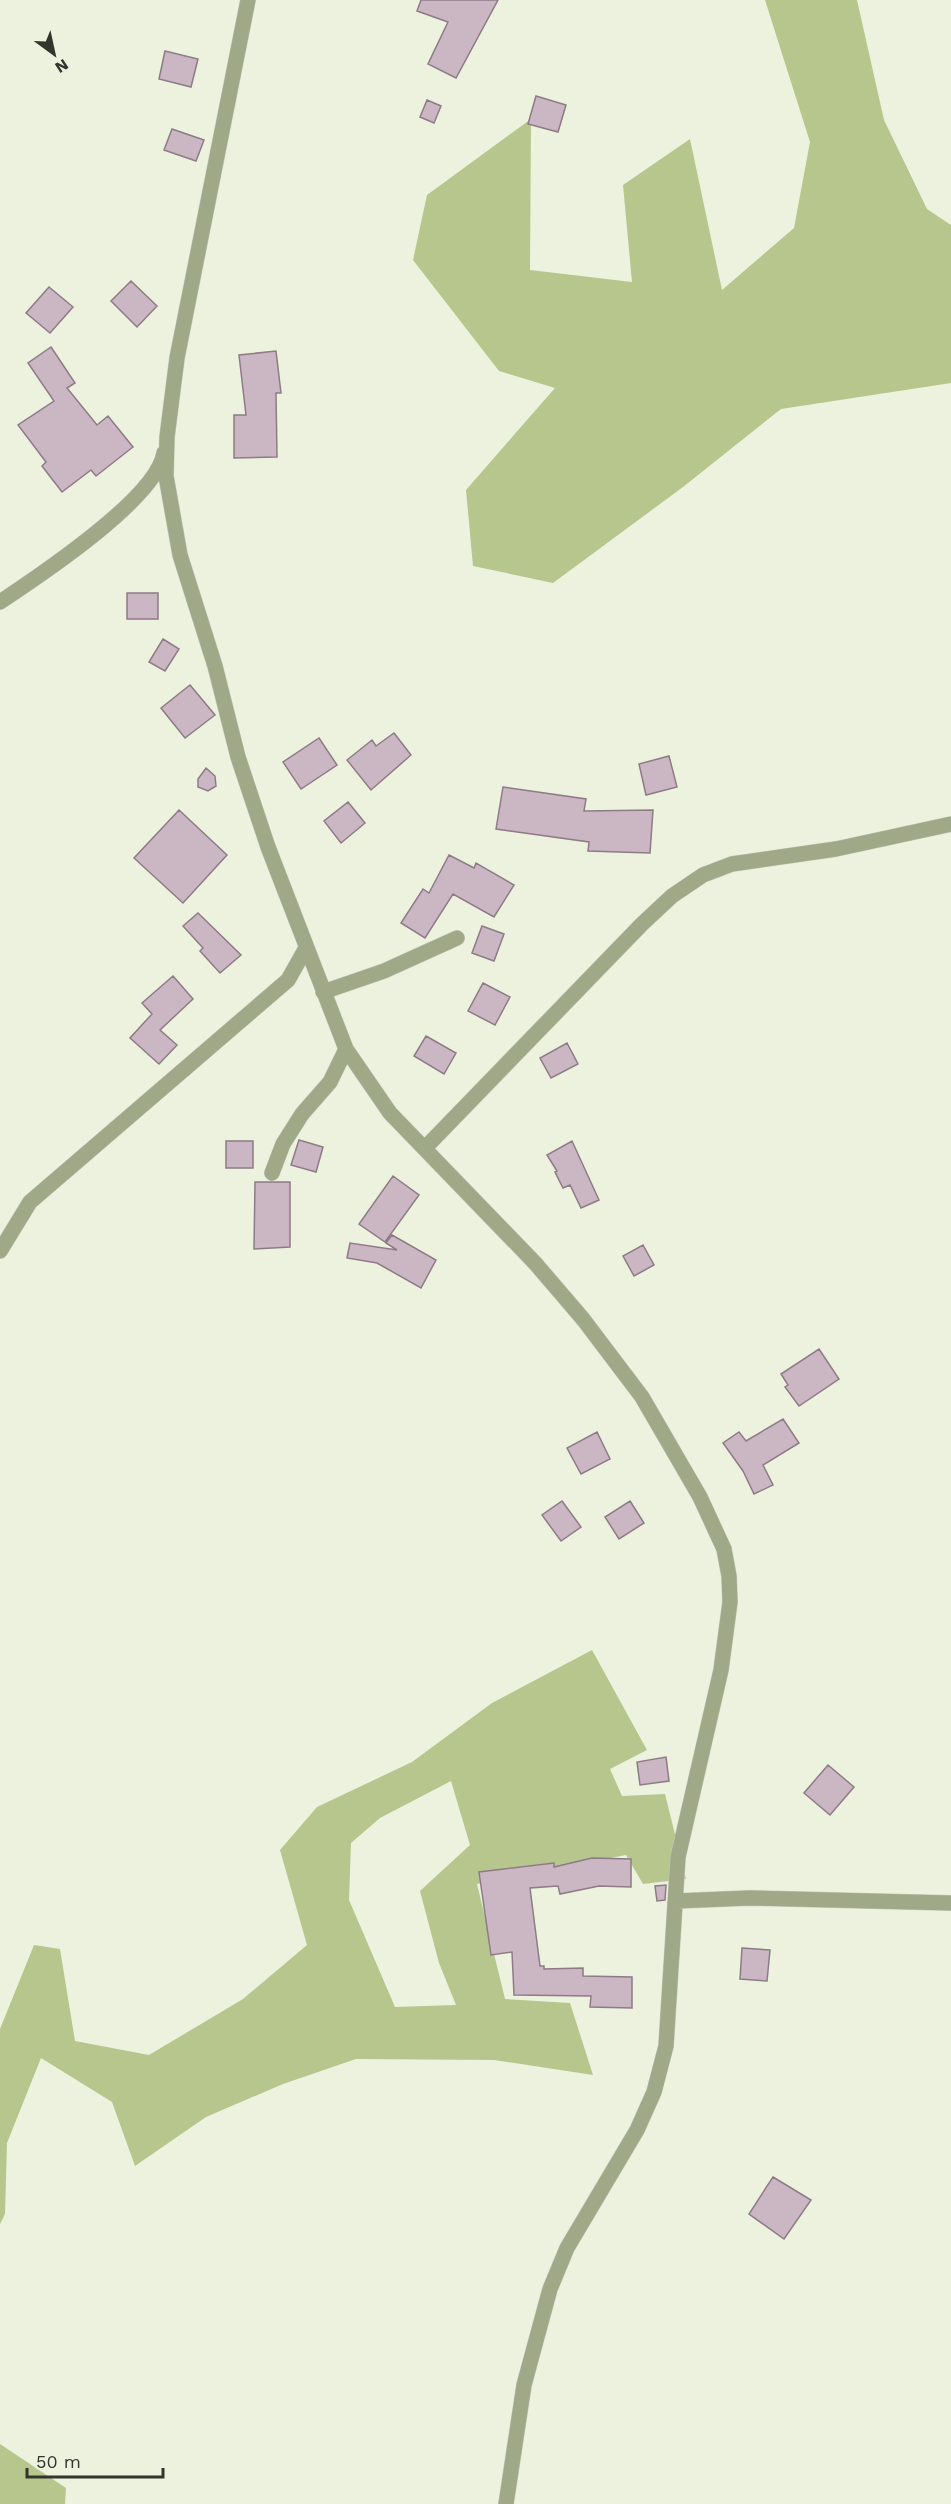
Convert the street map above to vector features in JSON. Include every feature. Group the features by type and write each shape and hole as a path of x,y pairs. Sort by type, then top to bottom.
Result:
{"street":[{"path":"0,602 69,556 129,504 162,464 177,358 248,0"},
{"path":"167,437 166,476 180,555 215,666 250,795 306,948 346,1048 375,1094 535,1263 614,1360 663,1429 700,1497 724,1549 729,1576 730,1602 712,1715 678,1857 666,2046 654,2092 638,2130 567,2248 550,2289 524,2385 506,2504"},
{"path":"425,1148 642,924 672,896 703,875 732,864 846,847 951,824"},
{"path":"323,992 384,971 457,938"},
{"path":"0,1251 30,1202 288,980 306,948"},
{"path":"272,1173 283,1144 302,1114 330,1082 346,1048"},
{"path":"676,1901 749,1898 951,1903"}],"green space":[{"path":"765,0 857,0 884,120 927,209 951,225 951,383 781,409 683,487 553,583 473,566 466,490 555,388 499,371 413,260 427,195 531,119 530,270 632,282 623,185 690,139 722,290 794,228 810,142"},
{"path":"592,1650 647,1750 610,1769 622,1796 665,1794 686,1879 643,1884 626,1855 477,1884 505,1999 570,2003 593,2075 494,2060 356,2059 283,2084 206,2117 135,2166 112,2102 41,2058 7,2143 5,2214 0,2224 0,2029 34,1945 60,1949 75,2041 149,2055 243,1999 307,1945 280,1850 317,1807 412,1762 492,1703","holes":["451,1781 470,1845 420,1891 439,1963 456,2005 395,2007 349,1900 351,1843 380,1818"]},
{"path":"0,2444 66,2488 65,2504 0,2504"}],"building":[{"path":"421,0 498,0 456,78 428,64 448,22 417,11"},
{"path":"165,51 198,59 191,87 159,79"},
{"path":"536,96 566,105 558,132 528,124"},
{"path":"427,100 441,106 434,123 420,117"},
{"path":"172,129 204,140 196,161 164,150"},
{"path":"131,281 157,306 137,327 111,301"},
{"path":"49,287 73,307 50,333 26,313"},
{"path":"51,347 75,383 67,388 97,425 108,416 133,447 96,476 91,470 62,492 42,466 46,462 18,425 54,401 28,363"},
{"path":"276,351 281,393 276,393 277,457 234,458 234,415 246,415 239,355"},
{"path":"127,593 158,593 158,619 127,619"},
{"path":"163,639 179,649 165,671 149,662"},
{"path":"190,685 215,715 185,738 161,708"},
{"path":"394,733 411,755 371,790 347,760 372,740 376,746"},
{"path":"319,738 337,765 301,789 283,762"},
{"path":"669,756 677,787 646,795 639,764"},
{"path":"206,768 215,776 216,786 208,791 198,787 198,779"},
{"path":"503,787 586,799 584,811 653,810 650,853 588,851 589,842 496,829"},
{"path":"348,802 365,823 341,843 324,821"},
{"path":"179,810 227,855 183,903 134,858"},
{"path":"449,855 474,868 476,863 514,885 494,917 453,894 425,938 401,923 423,889 429,893"},
{"path":"198,913 241,955 220,973 200,951 203,948 183,926"},
{"path":"482,926 504,934 494,961 472,953"},
{"path":"173,976 193,999 160,1030 177,1045 159,1064 130,1038 152,1014 142,1003"},
{"path":"483,983 510,997 495,1025 468,1011"},
{"path":"426,1036 456,1053 444,1074 414,1056"},
{"path":"567,1043 578,1064 551,1078 540,1058"},
{"path":"299,1140 323,1147 316,1172 291,1165"},
{"path":"226,1141 253,1141 253,1168 226,1168"},
{"path":"572,1141 599,1200 581,1208 570,1185 563,1188 555,1172 557,1171 547,1155"},
{"path":"393,1176 419,1195 385,1242 359,1224"},
{"path":"255,1182 290,1182 290,1247 254,1249"},
{"path":"392,1235 436,1260 421,1288 377,1263 347,1258 350,1243 397,1250 386,1243"},
{"path":"643,1245 654,1265 634,1276 623,1256"},
{"path":"819,1349 839,1379 799,1406 785,1387 788,1385 781,1374"},
{"path":"783,1419 799,1443 763,1465 773,1485 754,1494 743,1471 723,1443 739,1432 746,1441"},
{"path":"597,1432 610,1459 581,1474 567,1448"},
{"path":"562,1501 581,1527 561,1541 542,1515"},
{"path":"630,1501 644,1523 619,1539 605,1517"},
{"path":"666,1757 669,1781 640,1785 637,1762"},
{"path":"828,1765 854,1787 830,1815 804,1793"},
{"path":"592,1858 631,1859 631,1887 599,1886 560,1894 558,1886 530,1888 540,1966 544,1966 544,1969 583,1968 583,1976 632,1977 632,2008 590,2007 591,1996 514,1995 512,1952 491,1955 479,1872 554,1863 554,1867"},
{"path":"666,1885 665,1900 657,1901 655,1886"},
{"path":"742,1948 770,1950 767,1981 740,1979"},
{"path":"773,2177 811,2200 784,2239 749,2214"}]}
